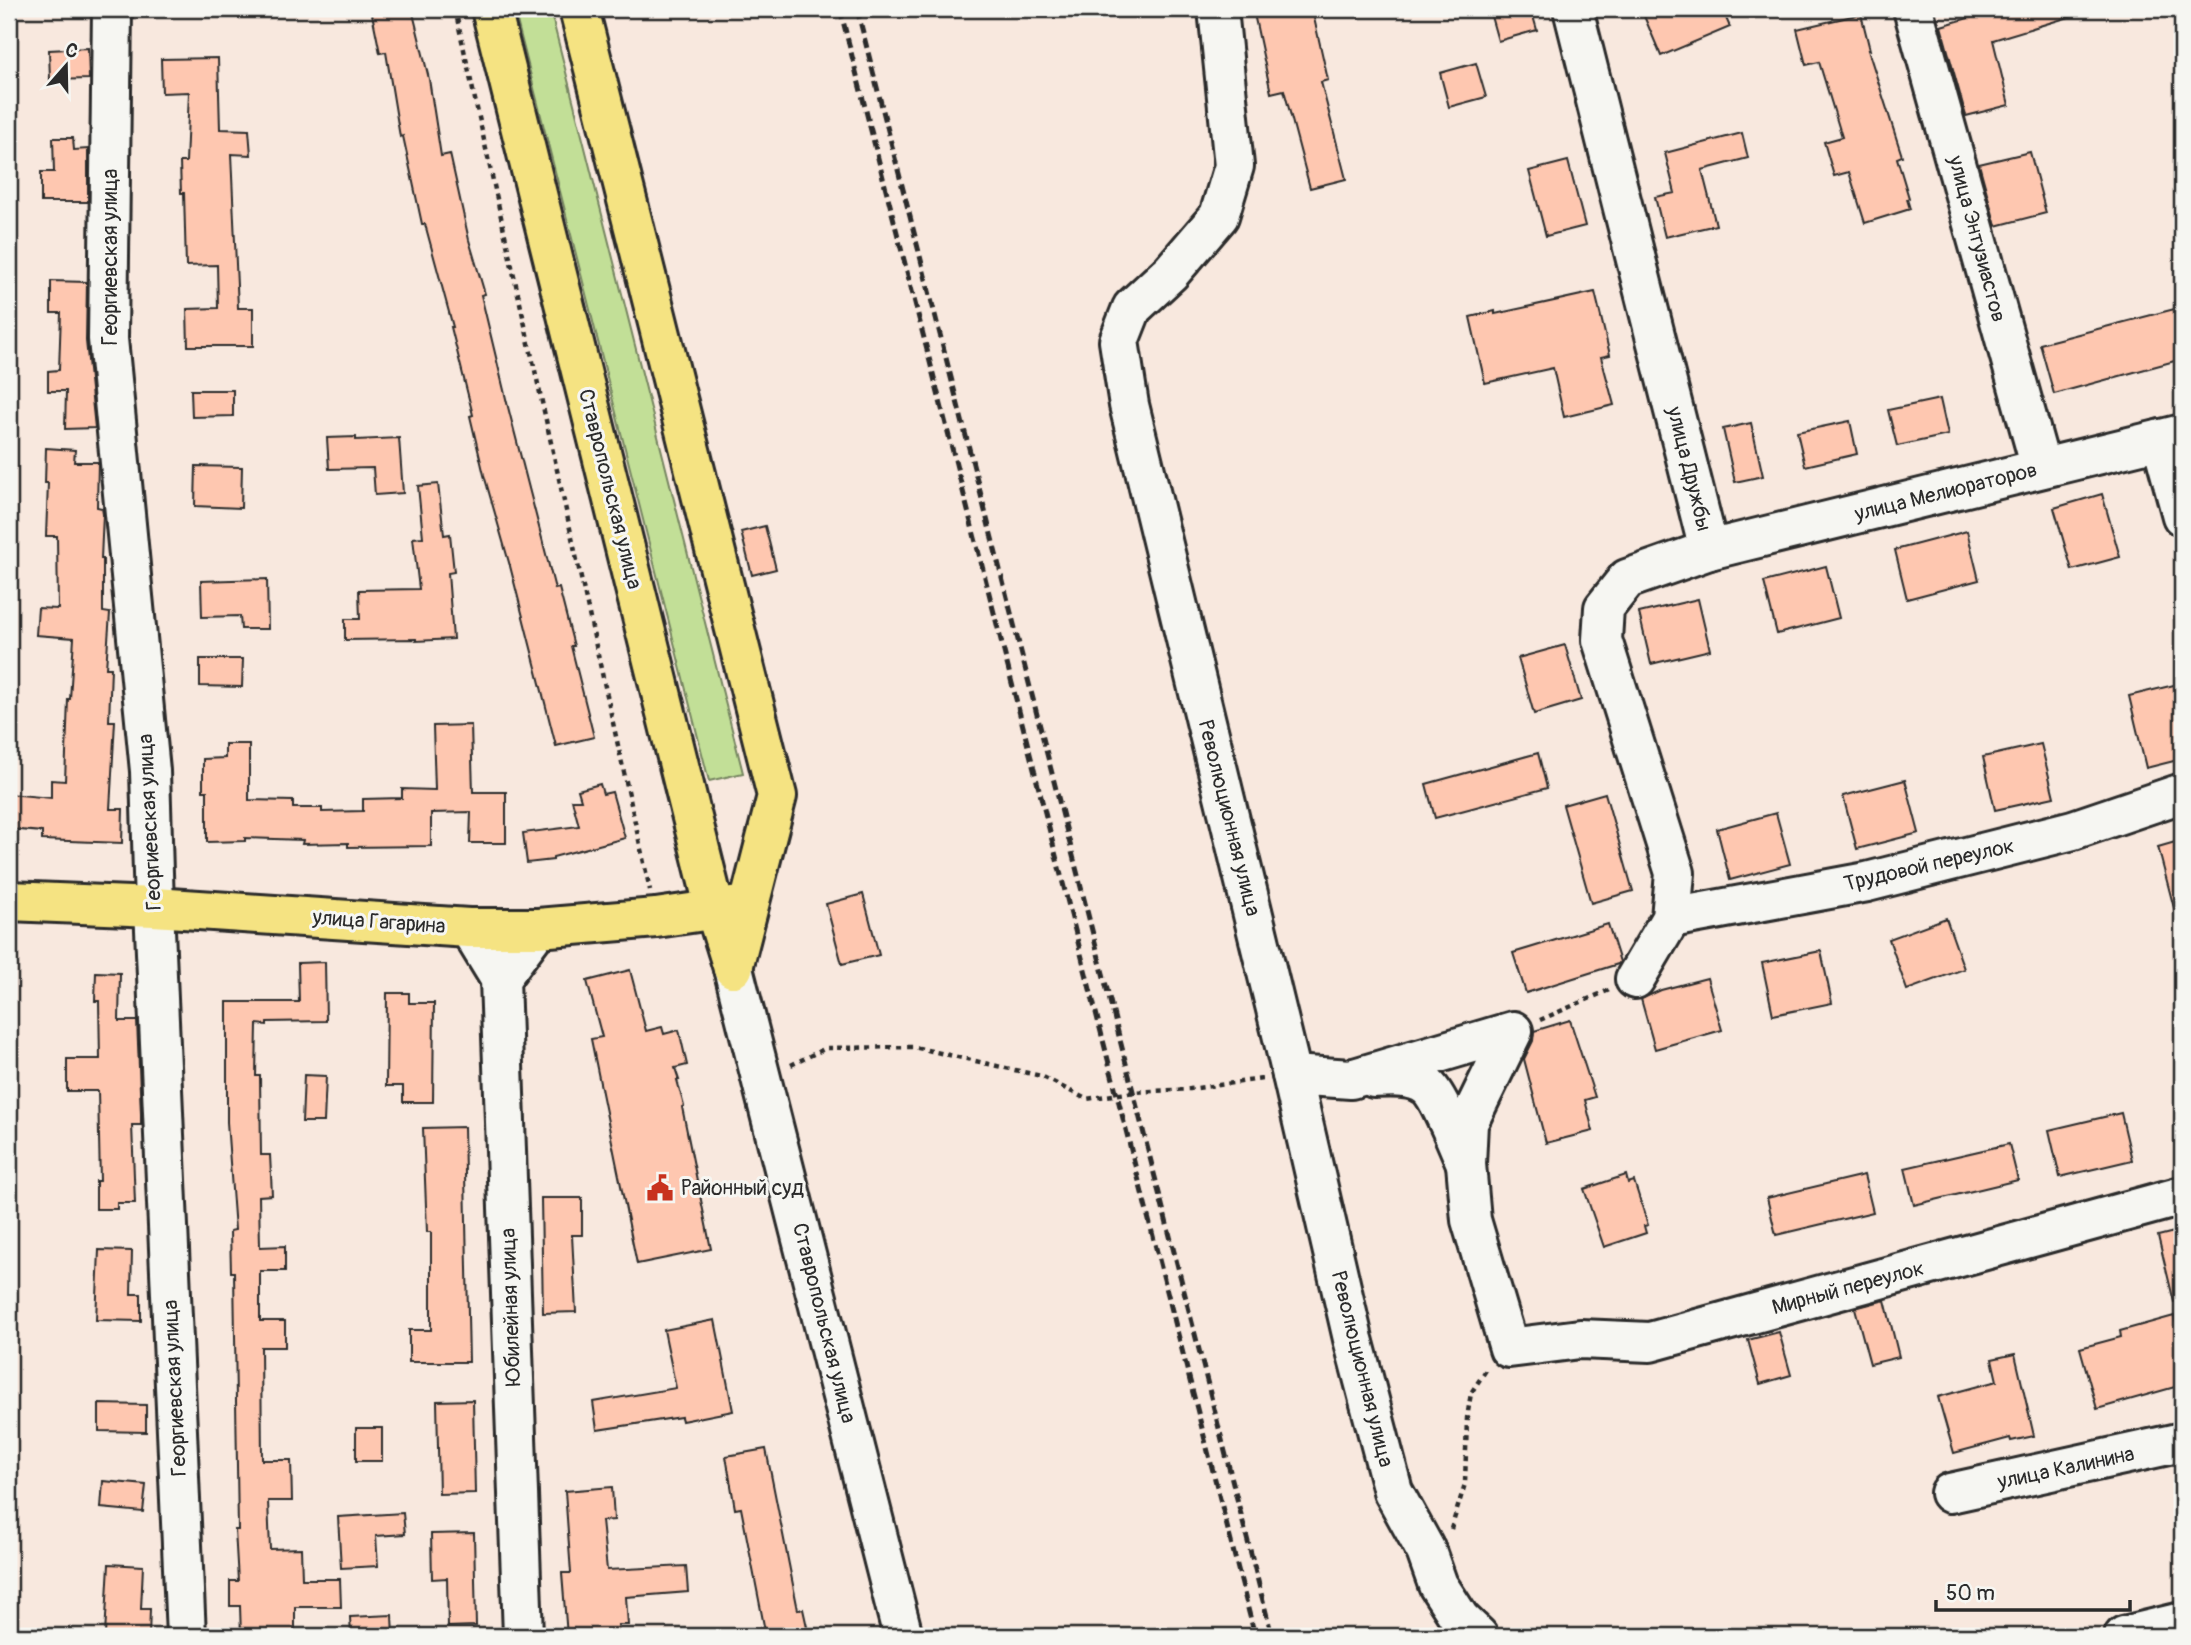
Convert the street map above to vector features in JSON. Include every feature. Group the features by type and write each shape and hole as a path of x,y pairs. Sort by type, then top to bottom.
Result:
{"main road":[{"name":"Ставропольская улица","path":"491,9 731,908 733,968"},
{"path":"579,9 777,796 731,908"},
{"name":"улица Гагарина","path":"9,901 154,907 469,928 538,928 656,918 731,908"}],"street":[{"name":"Георгиевская улица","path":"112,9 108,339 150,771 186,1636"},
{"name":"Революционная улица","path":"1218,9 1234,166 1219,216 1171,272 1132,308 1119,341 1129,405 1292,1075 1353,1339 1393,1491 1426,1551 1438,1585 1460,1619 1478,1636"},
{"name":"улица Дружбы","path":"1573,9 1709,550 1627,579 1604,608 1602,640 1675,873 1671,918 1635,979"},
{"name":"улица Энтузиастов","path":"1913,9 2040,468"},
{"path":"2172,436 2182,516"},
{"name":"улица Мелиораторов","path":"1709,550 2172,436"},
{"name":"Трудовой переулок","path":"1671,918 1867,882 2073,830 2182,793"},
{"name":"Юбилейная улица","path":"469,928 500,979 523,1636"},
{"path":"500,979 538,928"},
{"name":"Ставропольская улица","path":"733,968 904,1636"},
{"path":"1351,1079 1513,1031"},
{"path":"1509,1348 1471,1220 1466,1164 1468,1123 1513,1031"},
{"path":"1292,1075 1351,1079 1401,1076 1427,1086 1446,1118 1466,1164"},
{"name":"Мирный переулок","path":"1509,1348 1580,1339 1650,1342 2182,1196"},
{"name":"улица Калинина","path":"1950,1493 2182,1442"},
{"path":"2124,1636 2182,1622"}],"path":[{"path":"455,9 656,918"},
{"path":"1513,1031 1635,979"},
{"path":"761,1079 826,1048 914,1047 1041,1076 1086,1099 1133,1092 1190,1089 1292,1075"},
{"path":"1449,1537 1465,1484 1467,1418 1471,1394 1492,1361 1509,1348"}],"green space":[{"path":"514,9 550,9 743,773 709,781"}],"building":[{"path":"371,9 412,9 429,79 441,156 450,154 469,240 485,294 481,295 508,407 555,589 559,588 594,737 556,746 484,475 453,327 425,224 422,224 403,136 400,137 386,52 380,53"},
{"path":"1253,9 1312,9 1328,80 1321,82 1346,179 1310,188 1284,90 1271,93"},
{"path":"1489,9 1531,9 1537,30 1498,41"},
{"path":"1641,9 1722,9 1730,27 1661,56"},
{"path":"1999,9 2078,9 2079,14 1993,40 2009,105 1966,116 1941,26"},
{"path":"1861,14 1868,50 1902,156 1897,158 1910,209 1865,223 1849,172 1834,176 1824,142 1842,137 1819,62 1806,65 1797,29"},
{"path":"88,48 89,79 50,80 49,50"},
{"path":"218,58 220,129 249,130 251,155 231,154 238,308 253,308 253,346 188,346 187,309 218,308 217,265 186,266 184,193 181,193 180,162 186,162 189,92 162,93 161,59"},
{"path":"1476,63 1486,97 1449,107 1440,73"},
{"path":"1742,133 1748,158 1702,170 1716,225 1665,237 1655,197 1675,193 1665,153"},
{"path":"53,138 73,138 74,150 88,149 88,202 41,202 41,172 54,172"},
{"path":"2030,152 2046,213 1996,226 1979,164"},
{"path":"1568,161 1585,226 1546,236 1529,171"},
{"path":"51,281 87,282 86,341 95,428 65,429 66,391 48,391 48,371 59,370 61,313 51,313"},
{"path":"1595,292 1610,355 1601,357 1614,405 1564,417 1553,368 1485,383 1470,317"},
{"path":"2182,307 2182,359 2054,394 2040,344"},
{"path":"191,390 233,390 233,416 192,417"},
{"path":"1940,399 1948,435 1897,446 1888,410"},
{"path":"1850,421 1857,454 1805,466 1797,432"},
{"path":"1751,423 1763,476 1735,482 1723,429"},
{"path":"356,437 356,440 399,438 403,493 375,495 373,468 329,469 327,438"},
{"path":"46,448 75,450 74,462 98,462 97,507 102,508 103,514 103,612 110,613 106,668 111,668 109,721 115,721 110,809 123,809 122,843 42,840 42,832 9,829 9,794 51,798 51,780 65,781 68,699 74,638 36,635 38,608 58,609 57,536 46,536"},
{"path":"196,466 242,467 241,508 195,506"},
{"path":"438,484 444,535 450,534 454,572 448,573 453,639 345,640 345,619 360,619 359,590 419,589 413,538 423,537 418,486"},
{"path":"2102,494 2120,557 2072,570 2054,508"},
{"path":"765,526 776,569 752,575 741,532"},
{"path":"1967,531 1979,580 1907,599 1895,550"},
{"path":"1826,566 1839,618 1777,634 1764,582"},
{"path":"267,579 268,629 241,629 240,616 202,617 201,581"},
{"path":"1698,599 1710,650 1651,664 1639,613"},
{"path":"1565,645 1581,700 1534,714 1518,658"},
{"path":"200,659 243,659 242,687 200,686"},
{"path":"2182,683 2182,759 2146,768 2129,696"},
{"path":"471,725 473,792 506,792 506,843 470,843 471,812 431,813 431,846 348,847 348,843 302,844 303,840 245,838 245,841 207,842 207,791 203,791 203,759 225,758 225,744 249,744 249,800 293,801 293,808 322,808 322,812 363,811 363,799 402,798 402,789 435,790 433,726"},
{"path":"2041,744 2054,797 1995,810 1983,757"},
{"path":"1538,753 1547,788 1435,818 1426,784"},
{"path":"1905,780 1919,833 1857,849 1843,796"},
{"path":"600,784 603,794 612,792 625,838 553,857 553,860 527,863 523,833 579,826 572,800 581,800 578,790"},
{"path":"1605,793 1633,891 1591,903 1563,805"},
{"path":"1776,813 1790,864 1730,880 1717,829"},
{"path":"2182,840 2182,911 2175,912 2158,847"},
{"path":"863,894 879,955 842,964 826,904"},
{"path":"1946,918 1964,969 1907,990 1889,939"},
{"path":"1608,924 1620,962 1618,964 1526,993 1513,953"},
{"path":"1821,951 1832,1003 1773,1015 1762,963"},
{"path":"325,962 326,1021 257,1024 256,1076 260,1076 261,1155 270,1155 272,1195 259,1196 260,1247 285,1246 285,1271 260,1271 260,1321 285,1321 285,1347 261,1347 262,1460 291,1460 292,1501 268,1501 270,1549 301,1548 302,1579 340,1579 341,1607 295,1607 295,1636 241,1636 240,1606 230,1606 230,1581 238,1581 235,1530 238,1530 234,1272 231,1272 230,1231 235,1230 227,1122 227,1002 299,1002 298,963"},
{"path":"630,970 646,1031 662,1027 664,1034 679,1030 687,1065 675,1068 711,1249 637,1264 591,1039 602,1037 587,981"},
{"path":"96,972 120,973 119,1021 137,1021 141,1125 132,1125 135,1203 117,1203 117,1209 96,1209 96,1181 100,1181 98,1091 67,1091 67,1059 100,1059 99,1001 95,1001"},
{"path":"1707,978 1722,1030 1655,1049 1641,999 1661,990"},
{"path":"387,993 409,993 409,1003 434,1003 433,1102 403,1102 403,1086 386,1086"},
{"path":"1570,1020 1595,1097 1585,1100 1593,1131 1546,1143 1524,1059 1533,1041 1534,1031"},
{"path":"304,1075 326,1076 324,1122 302,1122"},
{"path":"2121,1113 2132,1160 2060,1177 2049,1130"},
{"path":"464,1127 469,1362 409,1362 409,1330 431,1330 431,1232 427,1232 423,1128"},
{"path":"2009,1144 2018,1180 1914,1205 1905,1168"},
{"path":"1626,1175 1628,1183 1634,1181 1648,1225 1644,1226 1646,1233 1604,1247 1584,1189"},
{"path":"1864,1175 1873,1212 1776,1235 1767,1198"},
{"path":"541,1198 582,1198 582,1235 572,1235 576,1312 543,1313"},
{"path":"2182,1230 2182,1301 2174,1302 2158,1236"},
{"path":"99,1250 132,1251 131,1294 141,1294 141,1321 96,1320"},
{"path":"1885,1300 1899,1357 1870,1364 1855,1308"},
{"path":"2174,1316 2182,1347 2182,1385 2097,1409 2080,1348 2121,1337 2120,1331"},
{"path":"715,1320 733,1411 682,1421 681,1417 597,1430 593,1402 676,1388 664,1330"},
{"path":"1779,1332 1791,1375 1760,1384 1748,1340"},
{"path":"2015,1354 2034,1436 2011,1441 2010,1438 1954,1453 1938,1397 1997,1381 1992,1359"},
{"path":"473,1400 475,1493 439,1494 437,1401"},
{"path":"99,1404 146,1405 146,1432 99,1431"},
{"path":"356,1428 382,1428 382,1461 356,1461"},
{"path":"766,1449 798,1610 803,1609 809,1636 766,1636 741,1508 735,1509 726,1456"},
{"path":"103,1481 146,1485 143,1512 101,1508"},
{"path":"612,1487 614,1520 602,1521 607,1570 686,1566 688,1592 626,1597 628,1625 618,1625 619,1636 567,1636 562,1573 571,1573 565,1491"},
{"path":"403,1513 405,1534 376,1536 378,1566 341,1568 338,1517"},
{"path":"474,1533 476,1626 448,1627 447,1578 432,1579 431,1534"},
{"path":"109,1564 143,1566 141,1609 150,1609 149,1636 105,1635"},
{"path":"392,1615 393,1636 351,1636 350,1617"}],"railway":[{"path":"840,9 1255,1636"},
{"path":"857,9 1272,1636"}],"place":[{"name":"Районный суд","path":"660,1188"}]}
